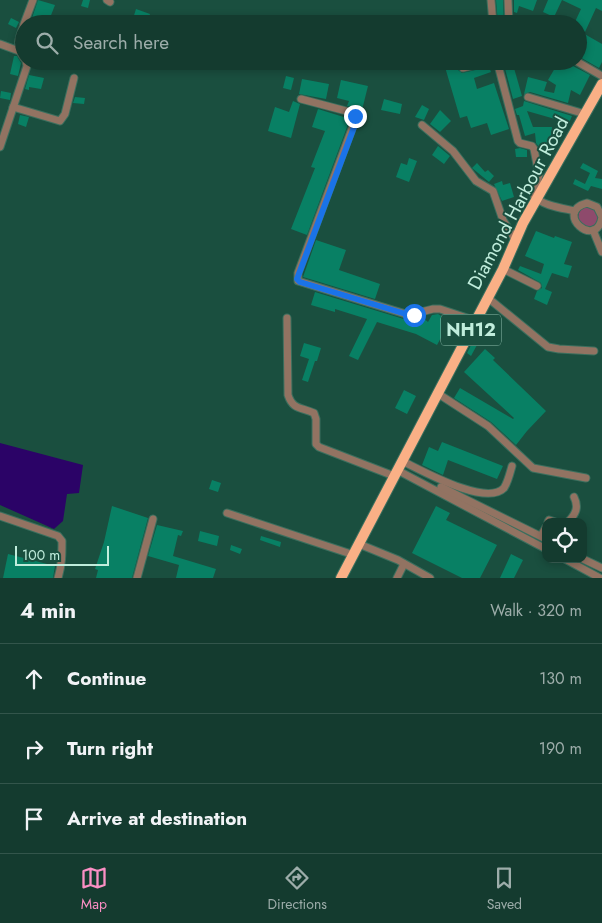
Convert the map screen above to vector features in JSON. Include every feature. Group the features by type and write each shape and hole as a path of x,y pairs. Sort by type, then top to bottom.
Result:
{"highway":[{"name":"Diamond Harbour Road","path":"341,578 503,269 523,224 602,84"}],"street":[{"path":"27,15 33,0"},
{"path":"491,0 493,15"},
{"path":"508,0 509,15"},
{"path":"0,44 15,51"},
{"path":"587,67 602,76"},
{"path":"1,142 26,70"},
{"path":"499,70 518,141 532,146 534,149 539,175 534,193 537,199 556,207 575,211"},
{"path":"13,107 60,120 64,114 74,78"},
{"path":"528,97 585,114"},
{"path":"301,98 350,112 356,118 298,274 298,281 409,315 440,309 476,321"},
{"path":"422,125 453,151 476,181 493,191 503,220 516,241"},
{"path":"587,203 594,205 602,214 599,226 587,231 579,227 574,220 575,211 578,207 587,203"},
{"path":"593,230 602,252"},
{"path":"503,269 537,286"},
{"path":"488,298 548,347 594,351"},
{"path":"287,318 288,395 291,403 296,407 314,413 316,418 316,444 319,447 448,482 482,494 493,493 502,489 505,486 512,466"},
{"path":"437,393 488,426 533,468 586,478"},
{"path":"398,468 542,536"},
{"path":"398,468 542,547"},
{"path":"571,518 576,512 577,503 574,497"},
{"path":"227,513 354,555"},
{"path":"0,516 58,536 62,541 62,565 58,578"},
{"path":"137,578 153,519"},
{"path":"359,544 430,578"},
{"path":"587,561 602,568"},
{"path":"572,563 600,578"},
{"path":"397,578 404,564"}],"shaded area":[{"path":"588,207 595,210 598,217 595,224 588,227 581,224 578,217 581,210"},
{"path":"0,443 83,465 79,493 67,494 63,521 54,529 0,505"}],"building":[{"path":"38,0 55,5 51,15 33,15"},
{"path":"83,0 90,0 88,8 81,6"},
{"path":"496,0 503,0 504,15 497,15"},
{"path":"514,0 537,0 533,11 519,6 517,13 514,12"},
{"path":"548,0 562,0 555,15 543,12"},
{"path":"562,0 602,0 602,11 596,8 587,28 587,15 578,15 581,9"},
{"path":"136,9 150,14 150,15 134,15"},
{"path":"11,18 15,20 15,28 8,24"},
{"path":"587,35 602,44 602,62 599,68 587,61"},
{"path":"15,56 15,70 19,70 18,76 10,74"},
{"path":"446,70 458,70 462,73 476,70 490,70 491,72 474,78 477,89 494,83 509,129 491,135 487,123 471,128 467,116 460,118"},
{"path":"505,70 515,70 522,96 513,99"},
{"path":"554,70 581,70 590,75 580,95 571,90 568,103 530,92 524,94 528,77 547,82 544,91 554,93 556,85 548,80"},
{"path":"29,75 44,78 41,89 29,87 29,90 25,89"},
{"path":"286,76 294,78 291,90 283,88"},
{"path":"302,79 329,84 326,99 299,94"},
{"path":"341,80 368,86 362,110 347,106 349,101 337,98"},
{"path":"1,91 11,93 10,100 0,98"},
{"path":"75,97 85,98 84,104 73,103"},
{"path":"384,99 402,104 400,114 381,110"},
{"path":"293,101 300,104 291,138 268,131 275,107 289,112"},
{"path":"524,101 572,116 569,123 527,111 533,127 552,127 551,137 548,137 548,147 539,147 536,143 535,133 525,136 519,115 517,115 515,109 523,106"},
{"path":"422,105 429,109 424,120 415,117"},
{"path":"318,109 350,119 307,235 291,229 315,168 311,167 325,131 312,127"},
{"path":"440,110 451,121 440,132 430,124"},
{"path":"20,115 29,117 26,127 18,124"},
{"path":"438,146 450,156 444,164 432,155"},
{"path":"515,149 527,150 527,157 516,157"},
{"path":"409,158 417,161 409,182 396,177 401,163 407,165"},
{"path":"477,163 485,172 488,170 494,176 489,182 472,168"},
{"path":"583,163 598,171 595,178 602,179 602,189 591,186 588,191 573,184 575,179 585,184 590,173 580,168"},
{"path":"502,181 503,185 510,183 514,197 502,201 494,184"},
{"path":"536,231 572,242 564,264 572,266 568,278 552,273 545,289 552,292 547,305 534,299 537,291 542,288 541,283 518,270 520,266 541,274 544,264 525,256"},
{"path":"316,240 346,250 339,270 380,284 375,299 303,277"},
{"path":"315,292 407,320 422,317 428,322 432,315 438,314 450,321 437,345 416,334 377,322 358,360 349,356 367,319 335,309 335,312 311,305"},
{"path":"479,329 484,332 471,356 467,353"},
{"path":"304,343 321,348 308,382 302,380 309,359 300,356"},
{"path":"485,349 495,358 493,360 546,411 516,445 491,422 454,398 460,388 514,418 464,372"},
{"path":"404,390 416,396 407,414 395,408"},
{"path":"442,442 503,466 497,479 448,460 443,475 422,465 429,447 438,451"},
{"path":"212,480 221,483 218,492 209,489"},
{"path":"112,506 148,518 132,578 96,578 98,570 95,569 104,542"},
{"path":"436,506 450,513 446,520 497,545 480,578 462,578 412,553"},
{"path":"157,525 183,531 181,536 178,535 173,556 216,569 213,578 176,578 179,565 148,556"},
{"path":"200,531 219,536 217,546 198,541"},
{"path":"261,536 281,542 280,547 260,540"},
{"path":"231,545 242,549 240,554 230,550"},
{"path":"8,554 55,566 53,578 3,578"},
{"path":"511,554 523,560 514,578 500,578"}],"route":[{"path":"355,116 356,122 297,279 300,282 414,315"}]}
